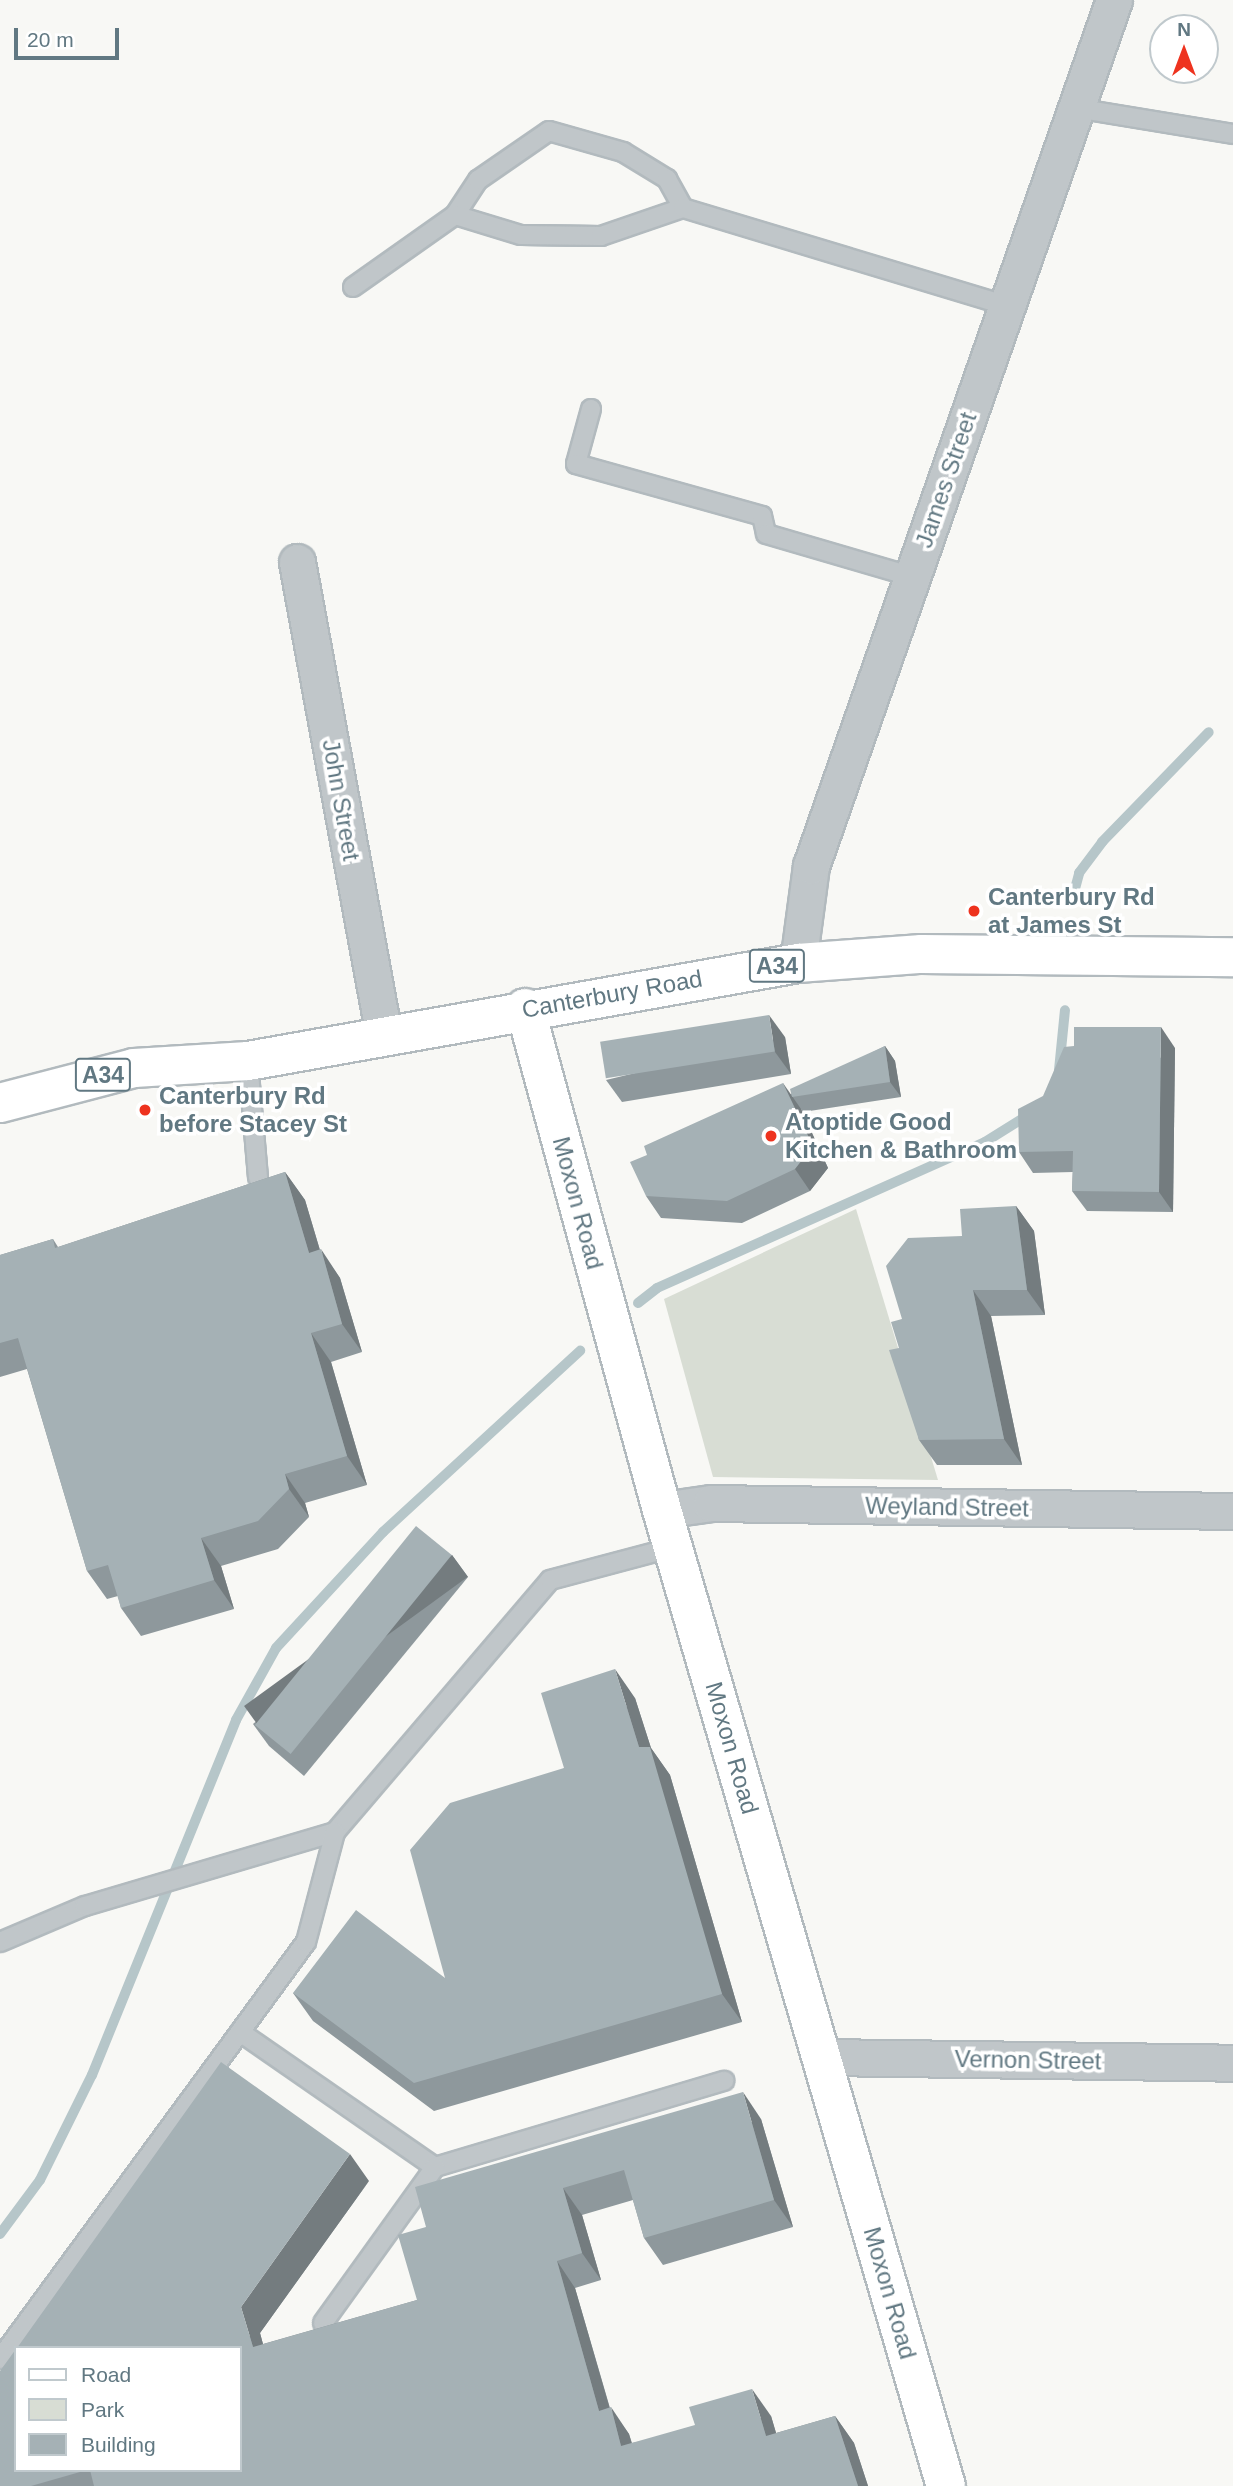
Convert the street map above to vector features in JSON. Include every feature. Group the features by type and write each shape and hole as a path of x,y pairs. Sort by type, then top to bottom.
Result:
{"main road":[{"name":"Canterbury Road","path":"0,1103 134,1068 248,1061 526,1009 798,963 922,954 1233,957"},
{"name":"Moxon Road","path":"526,1009 662,1510 946,2486"}],"street":[{"name":"James Street","path":"798,963 805,886 1114,0"},
{"name":"John Street","path":"297,562 384,1037"},
{"name":"Weyland Street","path":"662,1510 711,1503 1233,1511"},
{"name":"Vernon Street","path":"822,2057 1233,2063"}],"lane":[{"path":"1076,108 1233,134"},
{"path":"353,286 454,215 478,180 549,131 623,152 667,179 683,208"},
{"path":"454,215 521,235 601,236 683,208 1007,306"},
{"path":"591,409 576,464 761,516 766,534 913,577"},
{"path":"248,1061 258,1178"},
{"path":"0,2359 306,1942 335,1832 550,1580 674,1547"},
{"path":"0,1942 139,1889 335,1832"},
{"path":"240,2032 435,2167"},
{"path":"323,2323 435,2167 724,2081"}],"green space":[{"path":"856,1209 938,1480 713,1477 664,1299"}],"building":[{"path":"769,1015 775,1052 606,1078 600,1042"},
{"path":"1074,1027 1161,1027 1159,1192 1072,1191 1073,1151 1019,1152 1018,1109 1043,1096 1064,1047 1074,1046"},
{"path":"885,1046 890,1082 792,1097 790,1089"},
{"name":"Atoptide Good Kitchen & Bathroom","path":"783,1083 813,1146 795,1169 727,1201 646,1196 630,1162 647,1155 644,1146"},
{"path":"285,1172 309,1253 321,1249 342,1324 311,1333 347,1456 285,1474 289,1489 258,1521 201,1538 214,1580 121,1608 108,1565 87,1571 18,1338 0,1343 0,1255 53,1239 55,1248"},
{"path":"1016,1206 1027,1290 973,1290 1004,1439 919,1440 889,1350 899,1348 891,1322 902,1319 886,1266 908,1238 962,1236 960,1209"},
{"path":"416,1526 452,1555 291,1754 255,1725"},
{"path":"615,1669 639,1747 650,1747 722,1994 414,2083 293,1993 356,1910 445,1978 410,1850 450,1803 564,1768 541,1693"},
{"path":"221,2062 350,2154 241,2307 253,2347 417,2300 398,2235 426,2227 415,2187 743,2092 774,2200 644,2238 624,2170 563,2188 582,2253 557,2261 599,2411 611,2407 621,2446 695,2425 689,2407 752,2389 766,2436 835,2416 858,2486 94,2486 90,2472 242,2472 242,2346 18,2346"},
{"path":"14,2352 14,2472 80,2472 31,2486 0,2486 0,2371"}],"waterway":[{"path":"1072,900 1079,873 1102,842 1209,732"},
{"path":"1059,1070 1065,1010"},
{"path":"638,1303 657,1288 985,1142 1030,1114"},
{"path":"0,2234 40,2180 92,2075 236,1720 276,1648 383,1532 580,1351"}],"place":[{"name":"Canterbury Rd at James St","path":"974,911"},
{"name":"Canterbury Rd before Stacey St","path":"145,1110"},
{"name":"Atoptide Good Kitchen & Bathroom","path":"771,1136"}]}
